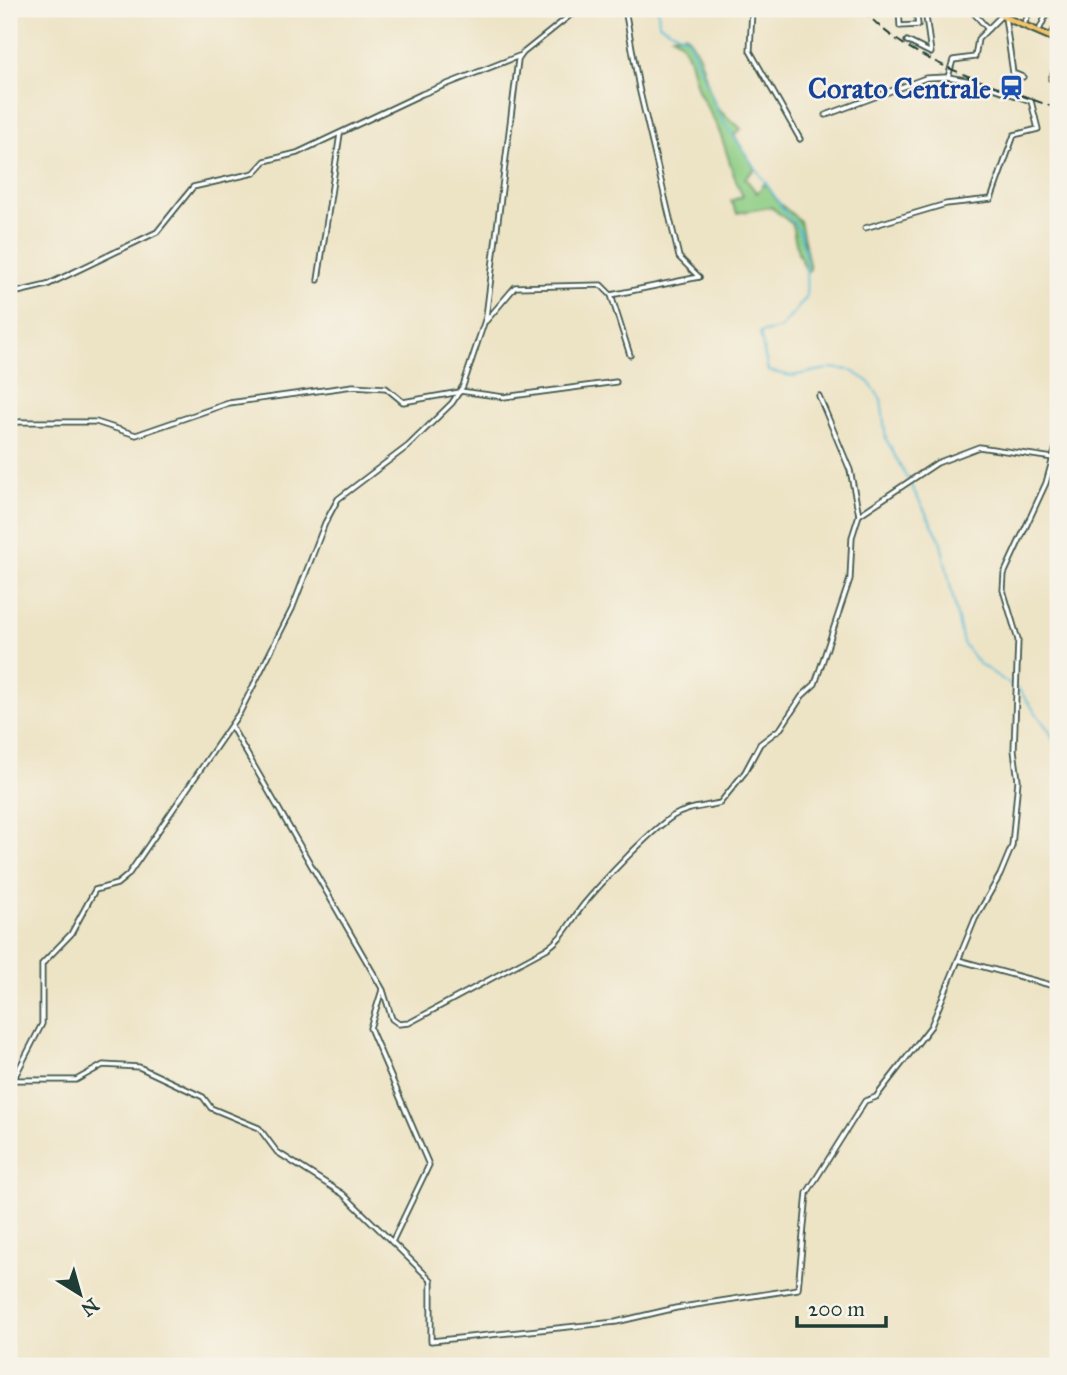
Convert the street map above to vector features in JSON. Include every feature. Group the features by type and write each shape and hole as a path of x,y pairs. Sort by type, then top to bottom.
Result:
{"main road":[{"path":"1003,12 1056,37"},
{"path":"1003,12 1056,37"}],"street":[{"path":"9,294 47,285 156,232 193,187 254,173 265,161 297,153 422,94 520,55 579,9"},
{"path":"611,295 699,277 679,257 639,88 625,9"},
{"path":"752,9 750,51 800,139"},
{"path":"899,9 900,26 918,25 916,9"},
{"path":"908,41 931,53 925,9"},
{"path":"960,9 970,9 988,29"},
{"path":"1025,22 1031,9"},
{"path":"1040,28 1049,9 1058,13"},
{"path":"948,78 953,61 975,57 975,43 1003,12"},
{"path":"1003,12 1013,73 1023,77"},
{"path":"1056,37 1058,21"},
{"path":"9,1088 42,1024 42,964 71,934 95,890 117,884 128,876 231,726 292,609 325,523 338,499 400,453 452,403 460,391 485,322 520,55"},
{"path":"1051,79 1058,62"},
{"path":"826,115 926,78 976,82 1031,101 1038,129 1014,135 991,198 946,204 865,228"},
{"path":"318,280 340,134"},
{"path":"485,322 514,287 601,285 611,295 630,355"},
{"path":"9,422 96,422 136,435 219,405 353,386 386,388 403,402 460,391 504,397 616,382"},
{"path":"231,726 383,990 392,1019 399,1024 409,1023 439,1009 557,943 591,896 673,817 696,806 720,803 745,772 760,744 781,728 802,696 815,684 833,622 850,579 852,537 859,515 850,470 819,396"},
{"path":"15,1080 76,1080 103,1065 139,1067 203,1097 211,1108 259,1129 277,1152 343,1194 431,1280 431,1341 617,1322 676,1308 798,1289 807,1193 865,1101 876,1097 931,1026 975,919 1000,875 1012,846 1018,780 1014,750 1014,683 1018,640 1003,590 1004,574 1046,483 1058,440"},
{"path":"859,515 937,463 985,446 1053,458"},
{"path":"958,960 1058,987"},
{"path":"383,990 370,1028 429,1165 392,1242"}],"green space":[{"path":"685,34 701,61 717,107 741,129 734,135 755,169 745,178 757,193 765,183 779,203 800,221 810,269 807,272 798,253 792,224 771,207 737,213 731,201 743,196 721,136 699,92 688,54 672,36"}],"waterway":[{"path":"658,9 659,24 688,39 721,118 782,209 796,225 801,237 806,263 806,298 781,328 760,333 768,371 792,376 827,369"},
{"path":"830,368 850,370 867,380 881,399 886,439 940,539 963,643 978,663 1020,691 1050,732 1058,751"}],"railway":[{"path":"863,9 881,28 927,58 980,81 1058,109"}],"place":[{"name":"Corato Centrale","path":"1011,88"}]}
